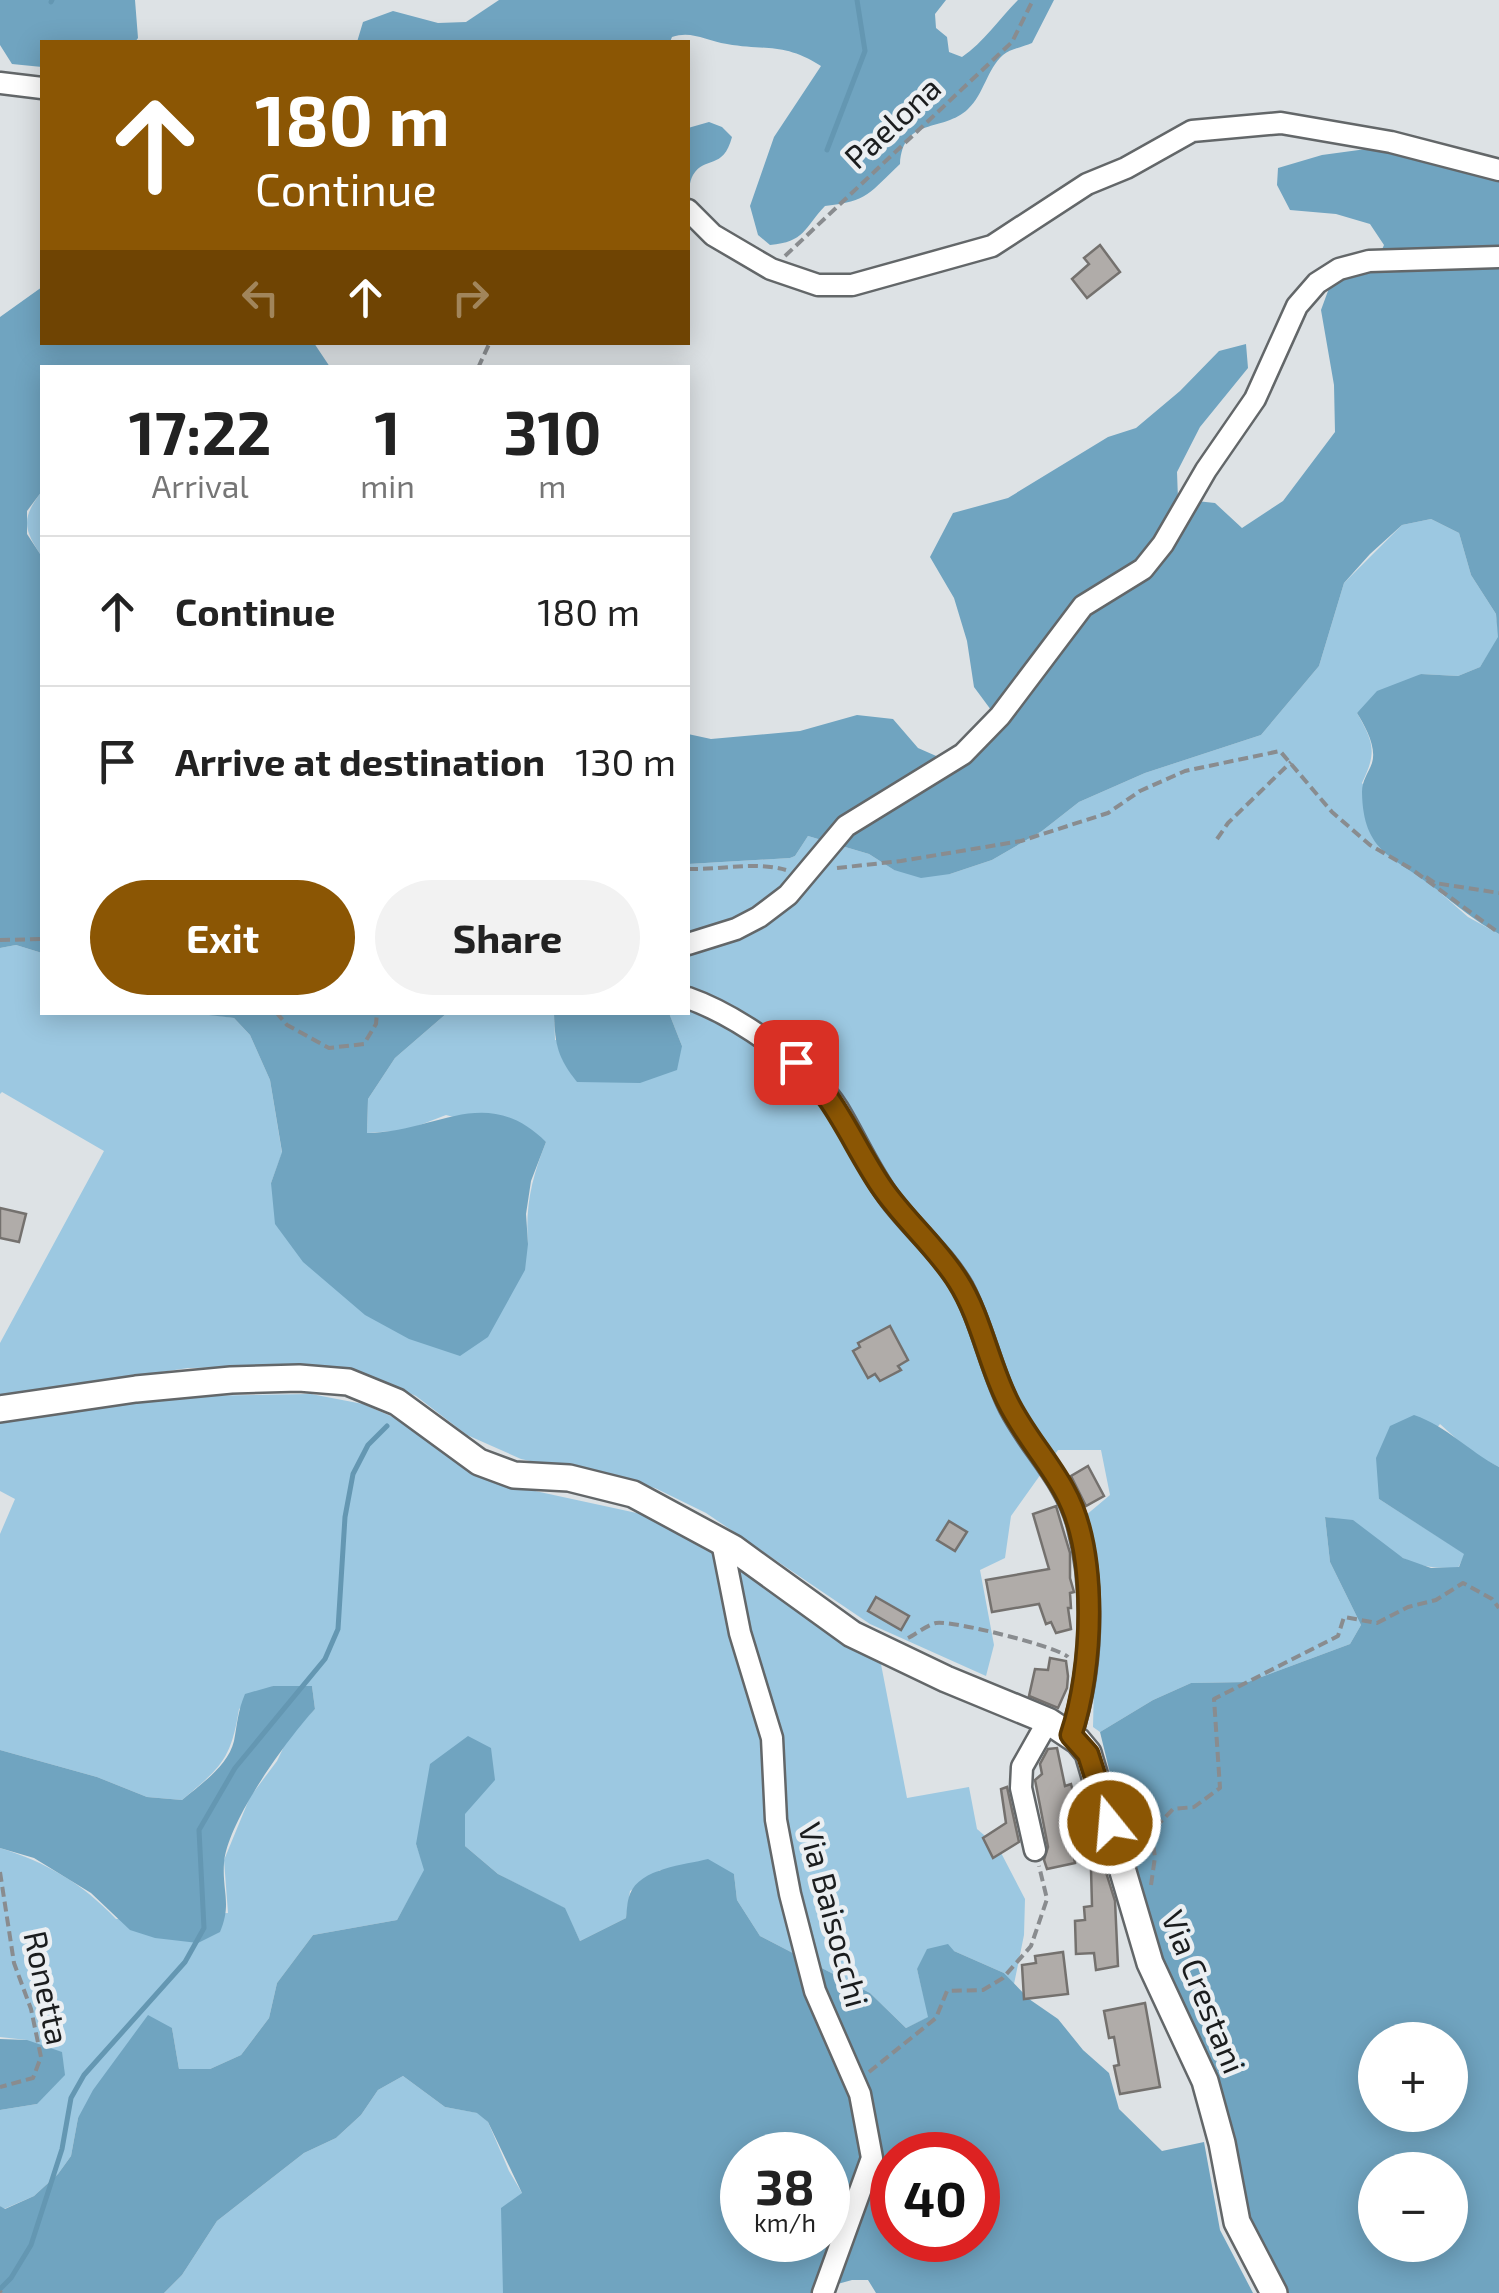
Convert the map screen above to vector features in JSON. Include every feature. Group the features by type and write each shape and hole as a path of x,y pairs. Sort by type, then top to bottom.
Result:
{"street":[{"path":"0,83 40,88"},
{"path":"690,212 713,235 770,269 818,285 852,286 992,246 1087,184 1126,168 1192,131 1281,123 1392,142 1499,170"},
{"path":"690,943 759,916 788,894 846,826 953,762 979,741 1083,606 1134,576 1152,560 1206,470 1255,399 1297,306 1316,282 1339,269 1369,262 1499,257"},
{"path":"690,999 796,1062 818,1082 837,1106 890,1200 957,1279 1012,1411 1065,1491 1079,1528 1087,1594 1087,1641 1082,1692 1071,1735"},
{"name":"Via Crestani","path":"0,1408 230,1380 299,1378 348,1382 397,1402 480,1462 514,1474 569,1478 633,1494 722,1542 852,1634 1048,1721 1071,1735 1088,1754 1143,1944 1161,1991 1200,2064 1213,2106 1236,2222 1274,2293"},
{"name":"Via Baisocchi","path":"722,1542 740,1633 772,1738 776,1820 790,1894 815,1992 860,2094 872,2158 822,2293"},
{"path":"1035,1850 1021,1788 1022,1767 1048,1721"}],"path":[{"name":"Paelona","path":"770,269 1012,42 1033,0"},
{"path":"836,868 1021,842 1108,812 1140,791 1185,771 1280,751 1332,812 1370,845 1435,882 1499,894"},
{"path":"1217,839 1228,823 1291,762"},
{"path":"690,869 764,864 800,877"},
{"path":"1410,868 1499,933"},
{"path":"0,940 40,939"},
{"path":"279,1015 287,1025 329,1048 364,1044 378,1015"},
{"path":"1150,1887 1155,1857 1151,1832 1173,1810 1194,1808 1220,1788 1214,1700 1338,1636 1344,1618 1377,1623 1436,1600 1463,1584 1492,1599 1499,1608"},
{"path":"886,1650 935,1623 970,1626 1061,1650 1071,1660 1082,1692"},
{"path":"860,2094 867,2073 936,2018 947,1991 983,1990 1003,1978 1031,1946 1047,1899 1035,1850"},
{"name":"Ronetta","path":"0,1872 14,1963 31,2008 41,2057 34,2078 0,2086"}],"shaded area":[{"path":"0,0 135,0 136,40 40,40 40,67 12,64 0,45"},
{"path":"499,0 946,0 935,14 936,28 947,37 949,52 962,57 1018,0 1054,0 1032,43 1003,55 968,109 916,132 903,149 900,164 867,194 825,206 797,237 770,245 758,235 750,206 774,137 821,66 785,50 686,35 671,40 358,40 363,22 393,11 438,23 466,22"},
{"path":"709,122 732,137 724,154 698,169 690,184 690,127"},
{"path":"1381,147 1499,174 1499,934 1394,860 1375,841 1364,813 1362,788 1373,750 1357,713 1377,691 1421,674 1458,676 1480,667 1498,637 1496,614 1471,575 1459,533 1431,519 1402,525 1344,583 1319,666 1261,735 1145,773 1079,802 1042,831 992,860 950,874 921,878 894,870 869,854 808,836 790,858 690,864 690,734 711,739 800,731 857,715 893,719 918,748 943,759 990,742 994,714 974,687 967,641 954,598 930,557 953,513 1008,498 1108,437 1136,428 1219,351 1246,344 1248,368 1200,427 1177,472 1178,499 1215,503 1242,528 1283,501 1335,432 1334,385 1321,310 1332,280 1380,254 1384,245 1370,224 1336,214 1290,210 1277,185 1278,168 1322,155"},
{"path":"40,288 40,345 315,345 329,365 40,365 40,494 27,511 27,534 40,554 40,952 16,945 0,948 0,317"},
{"path":"40,494 40,554 28,531 30,509"},
{"path":"1431,519 1459,533 1471,575 1496,614 1499,637 1480,667 1458,676 1421,674 1357,713 1372,748 1362,783 1435,888 1468,917 1499,934 1499,1467 1472,1453 1440,1424 1379,1499 1465,1554 1458,1568 1409,1561 1361,1527 1325,1517 1330,1562 1361,1625 1350,1644 1248,1682 1191,1683 1153,1700 1100,1732 1093,1727 1096,1602 1085,1516 1110,1495 1101,1450 1058,1450 1011,1516 1005,1558 980,1570 994,1645 986,1676 870,1624 706,1513 655,1488 521,1459 467,1435 416,1396 372,1377 314,1366 188,1368 0,1396 0,1343 104,1151 0,1094 0,948 16,945 40,952 40,1015 234,1018 250,1035 270,1080 282,1153 271,1183 528,1244 531,1192 546,1142 446,1115 407,1130 367,1133 368,1099 395,1058 445,1015 554,1015 555,1040 682,1046 670,1015 690,1015 690,864 790,858 808,836 869,854 894,870 950,874 992,860 1042,831 1079,802 1145,773 1261,735 1319,666 1344,583 1402,525"},
{"path":"209,1015 445,1015 395,1058 368,1099 367,1133 481,1113 502,1115 524,1124 546,1142 531,1181 525,1270 488,1337 460,1356 409,1339 365,1315 303,1262 275,1224 271,1183 282,1152 270,1080 250,1035 234,1018"},
{"path":"554,1015 670,1015 682,1046 677,1070 640,1083 577,1082 558,1050"},
{"path":"311,1394 363,1404 402,1421 452,1460 512,1486 646,1515 692,1537 880,1659 907,1798 969,1787 977,1829 998,1847 1025,1899 1024,1935 1014,1984 1004,1973 954,1951 917,1969 929,2017 906,2028 870,1993 760,1936 737,1900 734,1874 660,1870 630,1891 626,1918 580,1941 564,1908 498,1874 465,1846 465,1814 416,1844 425,1870 397,1920 313,1935 277,1983 269,2018 241,2055 210,2069 179,2069 172,2028 78,2118 71,2156 58,2174 34,2196 4,2209 0,2206 0,2110 37,2104 27,2040 0,2037 0,1848 63,1876 116,1919 228,1913 224,1860 250,1797 277,1761 289,1736 315,1709 312,1686 273,1686 239,1709 228,1752 182,1800 147,1797 97,1777 0,1750 0,1534 15,1499 0,1491 0,1419 190,1396"},
{"path":"1414,1415 1499,1467 1499,2293 1278,2293 1246,2220 1148,1929 1100,1732 1153,1700 1191,1683 1248,1682 1350,1644 1361,1625 1330,1562 1325,1517 1353,1520 1403,1558 1431,1568 1459,1567 1464,1554 1379,1499 1376,1458 1390,1426"},
{"path":"273,1686 312,1686 315,1709 275,1760 236,1826 224,1863 226,1905 220,1932 198,1943 155,1938 130,1930 91,1893 34,1858 0,1848 0,1750 97,1777 147,1797 182,1800 226,1759 245,1694"},
{"path":"468,1736 491,1748 495,1780 465,1814 465,1846 498,1874 565,1908 580,1941 626,1918 630,1894 643,1878 708,1859 734,1874 737,1900 760,1936 870,1993 906,2028 928,2017 917,1969 927,1949 948,1944 954,1951 1004,1973 1029,1999 1058,2019 1083,2050 1109,2073 1119,2109 1162,2151 1204,2142 1220,2230 1253,2293 876,2293 868,2280 852,2280 834,2285 830,2293 503,2293 501,2208 522,2193 488,2122 477,2113 445,2107 403,2076 378,2090 361,2115 336,2138 304,2153 217,2221 182,2275 164,2293 0,2293 0,2206 5,2209 34,2196 58,2174 71,2156 78,2118 93,2090 148,2015 172,2028 179,2069 210,2069 241,2055 269,2018 277,1983 313,1935 397,1920 424,1870 416,1844 430,1764"},
{"path":"0,2039 27,2040 62,2052 65,2075 37,2104 0,2110"},
{"path":"403,2076 445,2107 478,2113 488,2122 522,2193 503,2293 164,2293 182,2275 217,2221 304,2153 336,2138 361,2115 378,2090"}],"building":[{"path":"1100,245 1120,272 1087,298 1072,279 1089,264 1084,258"},
{"path":"0,1208 26,1214 19,1242 0,1238"},
{"path":"890,1326 908,1360 898,1366 901,1370 880,1381 875,1374 868,1378 853,1351 860,1347 858,1343"},
{"path":"1088,1466 1104,1496 1086,1506 1071,1476"},
{"path":"1056,1506 1070,1553 1074,1592 1070,1593 1068,1608 1071,1629 1056,1633 1051,1622 1046,1624 1039,1604 992,1612 986,1580 1049,1569 1033,1514"},
{"path":"949,1521 967,1532 955,1551 937,1540"},
{"path":"876,1597 909,1616 901,1630 868,1611"},
{"path":"1050,1658 1066,1661 1067,1688 1058,1708 1029,1696 1035,1669 1048,1670"},
{"path":"1057,1748 1065,1786 1071,1784 1082,1827 1069,1831 1075,1863 1047,1869 1044,1860 1048,1847 1035,1780 1042,1774 1040,1764 1048,1749"},
{"path":"1007,1787 1019,1842 993,1858 983,1838 1006,1823 1001,1789"},
{"path":"1104,1866 1115,1901 1118,1966 1096,1970 1094,1953 1076,1954 1075,1921 1085,1920 1084,1907 1092,1906 1091,1869"},
{"path":"1063,1952 1068,1994 1024,1999 1022,1965 1036,1963 1035,1956"},
{"path":"1145,2003 1160,2087 1120,2094 1114,2066 1119,2065 1114,2037 1109,2038 1104,2011"}],"waterway":[{"path":"827,150 865,51 857,0"},
{"path":"0,2289 31,2245 62,2149 71,2098 84,2075 185,1962 204,1928 199,1830 235,1768 325,1659 338,1629 345,1517 353,1474 368,1445 387,1426"}],"route":[{"path":"796,1062 837,1106 890,1200 957,1279 1012,1411 1073,1509 1085,1569 1087,1641 1082,1692 1071,1735 1088,1754 1110,1823"}]}
